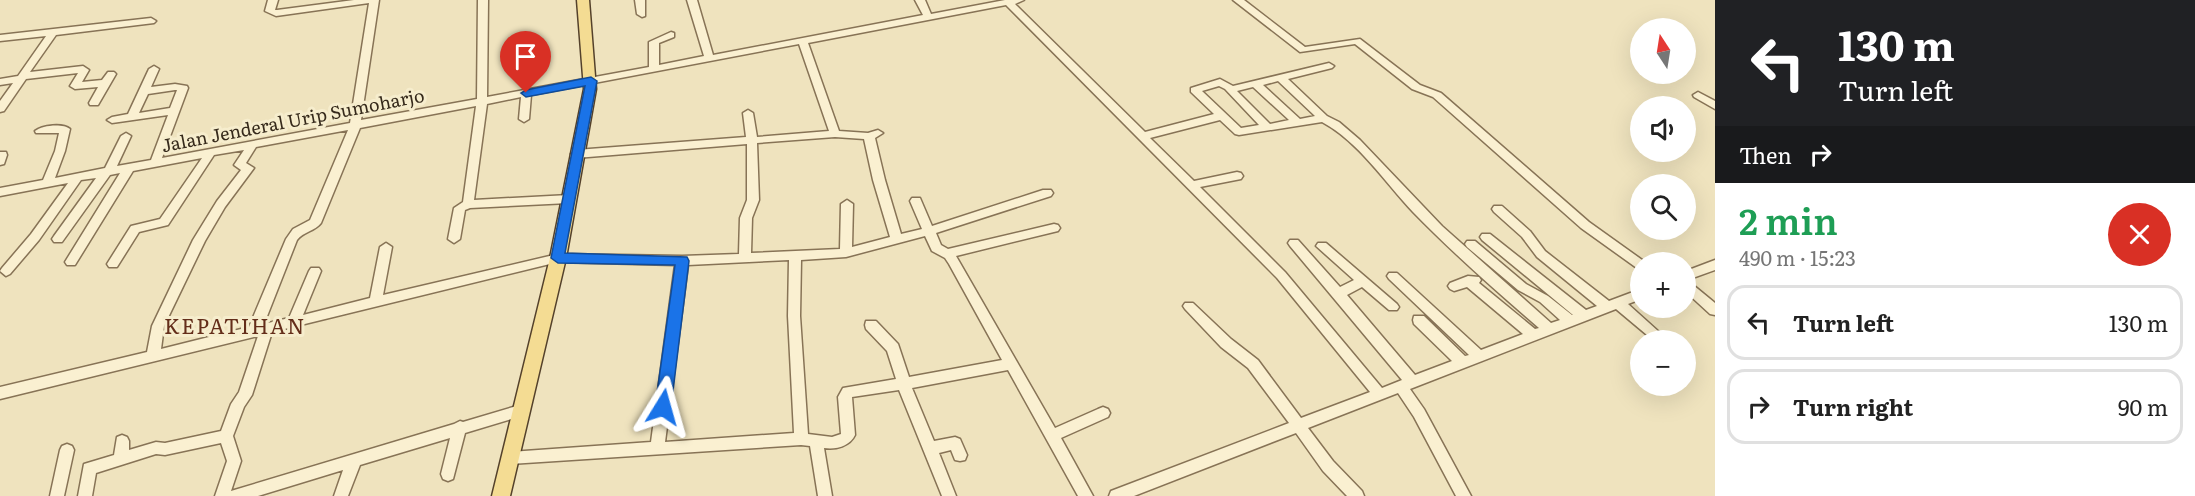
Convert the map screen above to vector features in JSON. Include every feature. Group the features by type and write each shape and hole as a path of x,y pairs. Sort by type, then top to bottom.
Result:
{"main road":[{"path":"501,496 558,258 591,81 584,0"}],"street":[{"path":"222,496 234,461 226,436 238,404 245,395 261,330 292,239 297,232 315,223 355,126 374,0 318,4 276,13 270,11 273,0"},
{"path":"468,204 482,102 483,0"},
{"path":"640,0 642,14"},
{"path":"692,0 709,58"},
{"path":"920,0 928,17"},
{"path":"1238,0 1303,50 1308,51 1357,41 1416,87 1437,95 1585,225 1630,258"},
{"path":"1013,1 1281,275 1379,394"},
{"name":"Jalan Jenderal Urip Sumoharjo","path":"0,192 928,17 984,3 1013,1"},
{"path":"116,25 123,13"},
{"path":"0,38 151,21"},
{"path":"0,109 53,32"},
{"path":"654,69 654,42 671,35"},
{"path":"802,40 835,134"},
{"path":"1230,89 1329,66"},
{"path":"0,82 84,69 75,86 108,79 94,102"},
{"path":"132,117 154,69"},
{"path":"1280,76 1323,118 1347,133 1404,195 1487,276 1549,329"},
{"path":"1268,128 1230,89 1218,82 1195,90 1239,132 1268,128 1323,118"},
{"path":"1255,83 1297,122"},
{"path":"144,91 183,88 155,163"},
{"path":"524,119 526,93"},
{"path":"1698,95 1715,106"},
{"path":"112,120 175,111"},
{"path":"745,259 746,218 753,200 752,140 748,113"},
{"path":"1144,136 1221,116"},
{"path":"40,131 65,129 60,151 47,183"},
{"path":"576,154 835,134 874,134 879,180 897,240"},
{"path":"58,239 107,172 126,136"},
{"path":"153,355 158,326 199,240 221,204 248,168 239,165 253,144"},
{"path":"114,264 135,229 164,222 211,152"},
{"path":"70,262 129,168"},
{"path":"1193,185 1237,176"},
{"path":"6,272 35,237 78,177"},
{"path":"0,393 558,258 682,261 846,253 929,231 1047,193"},
{"path":"454,240 460,208 468,204 570,199"},
{"path":"916,201 936,248 953,261 1086,496"},
{"path":"846,253 847,204"},
{"path":"1498,209 1526,234 1540,254 1647,330"},
{"path":"946,254 1054,228"},
{"path":"1486,237 1577,319"},
{"path":"1294,243 1339,293 1406,384 1422,419 1464,496"},
{"path":"1471,244 1522,287 1577,319"},
{"path":"1322,246 1393,307"},
{"path":"376,302 386,247"},
{"path":"795,255 794,316 808,440 825,496"},
{"path":"657,449 682,261"},
{"path":"1696,273 1713,268"},
{"path":"294,322 315,271"},
{"path":"1394,276 1479,356"},
{"path":"1454,285 1487,276"},
{"path":"1339,293 1364,281"},
{"path":"1468,281 1533,335"},
{"path":"1696,294 1715,310"},
{"path":"1123,495 1630,298"},
{"path":"1189,306 1226,343 1253,364 1328,466 1357,496"},
{"path":"1419,320 1462,363"},
{"path":"871,325 893,348 904,384 949,496"},
{"path":"510,458 808,440 831,442 846,438 845,397 848,392 1012,364"},
{"path":"235,496 460,427 520,411"},
{"path":"1053,435 1103,413"},
{"path":"448,474 460,427"},
{"path":"85,496 89,469 156,448 165,449 226,436"},
{"path":"121,459 122,441"},
{"path":"930,448 955,442 960,455"},
{"path":"57,496 67,450"},
{"path":"341,496 355,459"}],"district":[{"name":"KEPATIHAN","path":"235,327"}],"route":[{"path":"526,93 591,81 558,258 682,261 663,407"}]}
